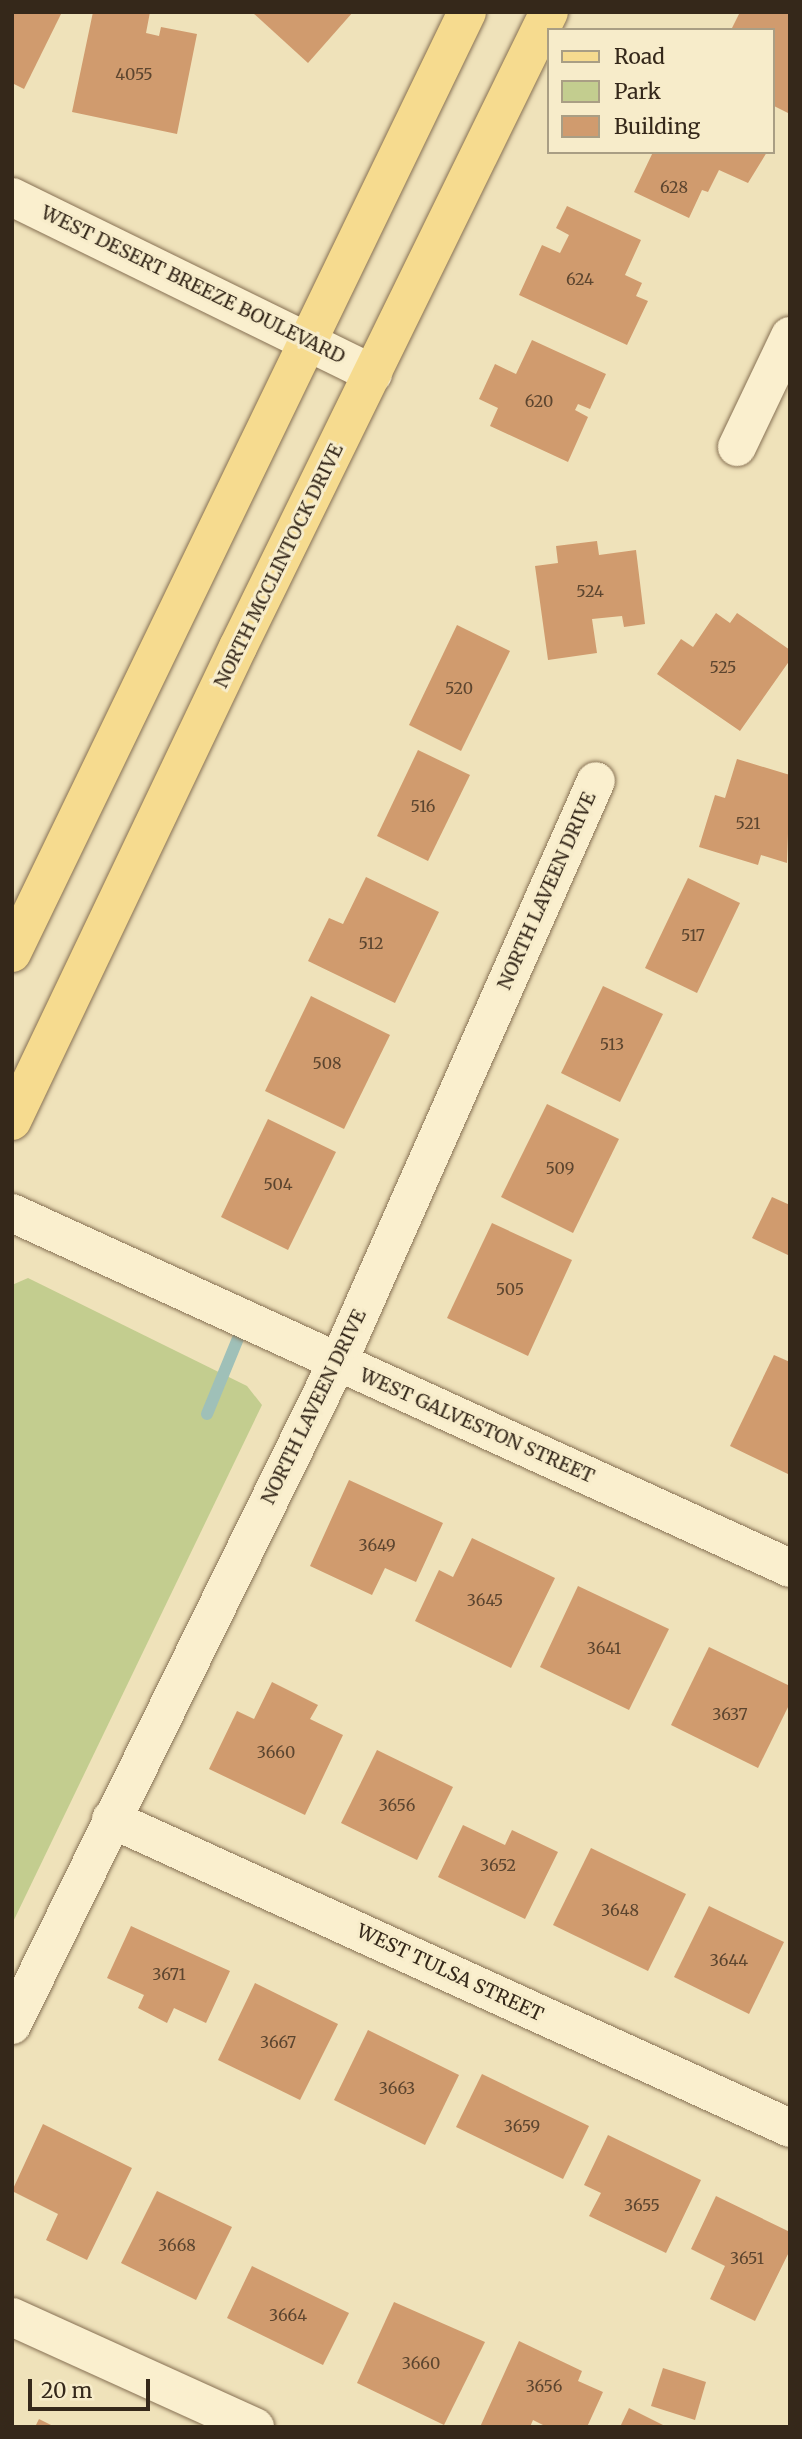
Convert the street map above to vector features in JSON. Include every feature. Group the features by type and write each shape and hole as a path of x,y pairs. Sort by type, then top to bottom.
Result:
{"main road":[{"path":"12,953 467,12"},
{"name":"NORTH MCCLINTOCK DRIVE","path":"12,1121 238,647 549,12"}],"street":[{"name":"WEST DESERT BREEZE BOULEVARD","path":"12,197 373,374"},
{"path":"737,447 790,336"},
{"name":"NORTH LAVEEN DRIVE","path":"12,2025 336,1363 596,781"},
{"name":"WEST GALVESTON STREET","path":"12,1213 790,1568"},
{"name":"WEST TULSA STREET","path":"111,1819 790,2128"},
{"path":"12,2317 255,2427"}],"green space":[{"path":"28,1278 247,1386 262,1405 12,1924 12,1285"}],"building":[{"path":"12,12 62,12 24,89 12,83"},
{"path":"93,12 150,12 146,33 159,36 161,27 197,34 177,134 72,112"},
{"path":"252,12 353,12 308,63"},
{"path":"740,12 790,12 788,113 774,106 774,28 732,28"},
{"path":"652,154 766,154 748,183 719,170 708,192 702,190 689,218 634,192"},
{"path":"567,206 641,240 625,275 642,283 636,296 648,301 627,345 519,295 542,245 560,253 569,235 556,228"},
{"path":"532,340 606,374 590,409 578,404 575,410 588,417 568,462 490,426 498,408 479,399 495,364 516,374"},
{"path":"597,541 599,555 636,550 645,624 624,627 622,616 592,619 597,653 548,660 535,566 558,563 556,546"},
{"path":"716,613 730,623 737,613 790,650 790,660 740,731 657,674 681,639 693,647"},
{"path":"457,625 510,651 461,751 409,725"},
{"path":"418,750 470,775 428,861 377,836"},
{"path":"737,759 790,775 787,863 761,855 758,865 699,847 715,795 725,798"},
{"path":"366,877 439,912 395,1003 308,961 329,918 343,924"},
{"path":"688,878 740,903 697,993 645,968"},
{"path":"603,986 663,1014 620,1102 561,1073"},
{"path":"311,996 390,1035 344,1129 265,1091"},
{"path":"547,1104 619,1139 573,1233 501,1197"},
{"path":"268,1119 336,1152 288,1250 221,1217"},
{"path":"772,1197 790,1205 790,1256 752,1238"},
{"path":"492,1223 572,1260 528,1356 447,1318"},
{"path":"774,1355 790,1362 790,1475 730,1446"},
{"path":"349,1480 443,1523 416,1582 385,1568 372,1595 310,1566"},
{"path":"472,1538 555,1578 511,1668 415,1621 439,1570 453,1577"},
{"path":"578,1586 669,1629 629,1710 540,1667"},
{"path":"709,1647 790,1686 790,1703 758,1768 671,1725"},
{"path":"272,1682 318,1705 310,1719 343,1735 305,1815 209,1769 237,1711 254,1719"},
{"path":"377,1750 453,1787 417,1860 341,1823"},
{"path":"463,1825 505,1845 512,1830 558,1852 525,1919 438,1877"},
{"path":"591,1848 686,1894 648,1971 553,1925"},
{"path":"709,1906 784,1942 749,2014 674,1977"},
{"path":"131,1926 230,1971 206,2023 174,2008 167,2023 138,2008 144,1995 107,1978"},
{"path":"255,1983 338,2024 300,2100 218,2060"},
{"path":"368,2030 459,2075 425,2145 334,2100"},
{"path":"482,2074 589,2126 563,2179 456,2127"},
{"path":"43,2124 132,2168 87,2260 46,2240 58,2214 12,2191"},
{"path":"608,2135 701,2180 666,2253 589,2216 601,2193 584,2185"},
{"path":"157,2191 232,2227 196,2300 121,2263"},
{"path":"716,2196 790,2232 790,2250 755,2321 710,2299 725,2266 691,2249"},
{"path":"252,2266 349,2313 323,2365 227,2318"},
{"path":"394,2302 485,2342 444,2425 357,2383"},
{"path":"519,2341 582,2371 578,2381 603,2392 587,2427 547,2427 533,2420 530,2427 480,2427"},
{"path":"663,2368 706,2382 695,2420 651,2406"},
{"path":"629,2408 667,2427 620,2427"},
{"path":"39,2419 55,2427 35,2427"}],"waterway":[{"path":"207,1414 244,1324"}]}
